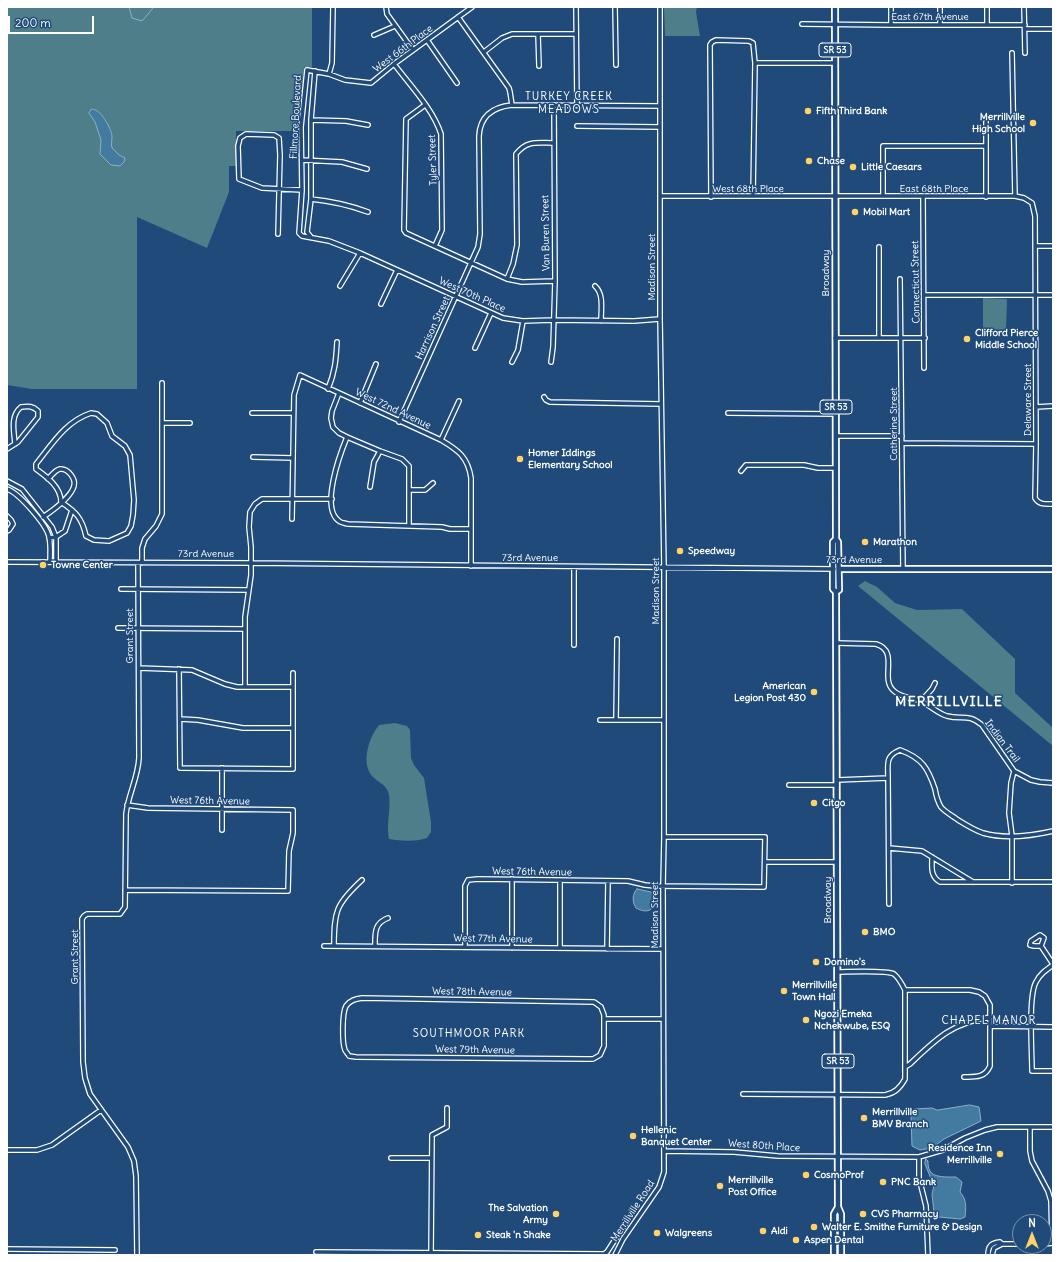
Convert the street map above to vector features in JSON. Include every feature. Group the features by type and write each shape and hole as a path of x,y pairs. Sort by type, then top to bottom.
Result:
{"main road":[{"name":"Broadway","path":"834,7 836,539 838,542 836,569 839,590 836,592 838,1207 841,1214 841,1255"},
{"name":"73rd Avenue","path":"836,569 1053,569"},
{"name":"Broadway","path":"834,1255 834,1214 838,1207"}],"street":[{"path":"329,74 332,63 333,7"},
{"path":"386,7 387,14 413,50"},
{"name":"West 66th Place","path":"315,71 345,80 371,83 394,64 472,7"},
{"path":"576,7 575,34 577,105"},
{"path":"615,7 616,65"},
{"name":"Madison Street","path":"660,7 660,319 664,568 664,837 662,886 664,1175"},
{"path":"891,7 891,25"},
{"path":"940,7 940,24"},
{"path":"987,7 987,25"},
{"path":"1024,7 1025,53"},
{"path":"458,17 508,88 512,105 659,106"},
{"name":"East 67th Avenue","path":"802,24 1025,24"},
{"path":"374,35 395,26"},
{"path":"1025,29 1053,29"},
{"path":"484,52 502,38 512,34 575,34"},
{"path":"538,34 539,66"},
{"path":"426,40 457,83"},
{"path":"711,197 710,45 716,40 753,42 755,63 753,196"},
{"path":"1012,53 1015,196"},
{"path":"755,63 835,63"},
{"name":"Tyler Street","path":"394,64 425,105 438,126 441,134 442,230 435,246"},
{"name":"Fillmore Boulevard","path":"307,70 315,71 311,120 311,200 307,232 311,237 302,236 299,233 302,190 301,127 307,70"},
{"path":"425,105 406,119 404,230 406,233 508,279 522,282 555,281"},
{"name":"Harrison Street","path":"400,422 478,247 480,234 479,136 482,121 490,112 498,108 512,105"},
{"name":"Van Buren Street","path":"550,362 553,347 555,281 554,105"},
{"path":"311,120 368,125"},
{"path":"986,122 986,197"},
{"path":"577,126 659,127"},
{"path":"278,234 280,190 279,138 274,134 246,134 240,138 238,146 239,179 262,188 280,190 302,190"},
{"path":"508,279 517,245 516,154 520,149 533,143 554,143"},
{"path":"883,196 884,146 986,146"},
{"path":"302,160 342,162 367,169"},
{"name":"West 68th Place","path":"660,196 835,197"},
{"name":"Connecticut Street","path":"923,196 924,368"},
{"name":"East 68th Place","path":"835,197 1015,196 1024,198 1032,203"},
{"path":"311,200 328,200 368,212"},
{"name":"Delaware Street","path":"1032,203 1035,216 1036,444 1034,498 1037,502 1042,504 1053,504"},
{"name":"West 70th Place","path":"311,237 360,254 503,318 523,321 634,321 660,319"},
{"path":"1035,246 1053,246"},
{"path":"879,247 879,338"},
{"path":"340,286 360,254"},
{"path":"381,304 397,270"},
{"name":"Catherine Street","path":"900,279 903,569"},
{"path":"594,286 599,290 602,321"},
{"path":"924,295 1053,295"},
{"path":"475,348 491,313"},
{"path":"512,362 518,350 523,321"},
{"path":"836,338 925,338"},
{"path":"328,389 334,375 337,342"},
{"path":"360,403 376,364"},
{"name":"West 72nd Avenue","path":"293,413 294,395 300,375 441,440 453,447 466,460 470,469 470,529"},
{"name":"Grant Street","path":"137,1255 135,1164 128,1147 90,1094 85,1078 83,1062 82,919 87,914 117,914 122,912 125,908 126,814 127,806 137,776 139,763 138,589 142,548 145,539 156,526 162,514 162,383"},
{"path":"339,393 332,411 333,427 347,437 380,452 402,459 409,466 409,526"},
{"path":"544,397 550,402 661,404"},
{"path":"441,440 459,402"},
{"path":"7,449 18,442 38,417 38,411 34,408 29,406 22,407 15,414 14,444"},
{"path":"1036,407 1053,406"},
{"path":"91,413 97,414 108,423 112,436 126,446 130,455 134,500 132,526 127,533 109,542 94,540 86,536 82,522 76,512 61,502 58,490 36,469 36,464 63,430 82,416 91,413"},
{"path":"252,413 293,413 292,519"},
{"path":"728,413 836,414"},
{"path":"162,424 190,423"},
{"path":"836,436 902,436"},
{"path":"347,437 335,468 333,480 332,512 338,521 348,524 470,529 471,566"},
{"path":"902,443 1036,444"},
{"path":"370,487 374,462 380,452"},
{"path":"253,457 293,458"},
{"path":"741,471 746,465 804,465 818,468 836,468"},
{"path":"39,521 61,502 74,486 75,482 67,470 61,469 56,471 48,479"},
{"path":"7,481 22,490 52,527 56,537 56,562"},
{"path":"410,490 425,490 433,483"},
{"path":"7,489 17,494 47,531 50,538 50,562"},
{"path":"245,687 245,611 251,578 249,526 250,512 255,504 262,499 332,499"},
{"path":"50,538 56,537 65,531 72,510"},
{"path":"7,516 13,524 7,531"},
{"name":"73rd Avenue","path":"7,562 836,569"},
{"path":"574,567 574,645"},
{"path":"121,589 248,590"},
{"path":"118,628 245,629"},
{"path":"616,720 617,639"},
{"name":"Indian Trail","path":"836,643 882,645 886,648 888,654 889,680 894,691 921,701 936,711 948,716 968,717 976,720 982,725 1014,771 1030,780 1053,782"},
{"path":"139,668 196,671 228,685 245,687 292,687"},
{"path":"179,669 180,768 293,769 293,673"},
{"path":"921,701 932,689 935,683"},
{"path":"180,719 198,720 243,728 293,728"},
{"path":"600,720 664,720"},
{"path":"889,904 888,760 893,753 900,750 920,760 930,774 941,806 951,815 970,827 983,833 1012,836 1039,834 1053,831"},
{"path":"222,768 222,830"},
{"path":"1012,883 1012,836 1009,813 1011,783 1014,771"},
{"path":"789,785 837,783 888,778"},
{"name":"West 76th Avenue","path":"125,890 288,891 289,851 293,833 293,810 148,808 127,806"},
{"path":"664,837 765,837 765,862 837,862"},
{"path":"889,848 917,850 932,857 974,883"},
{"path":"932,857 933,875 934,878 940,882 1053,882"},
{"name":"West 76th Avenue","path":"466,947 465,886 468,880 512,879 628,881 645,886 764,887 765,862"},
{"path":"512,879 512,948"},
{"path":"334,946 334,921 338,910 348,893 362,880"},
{"path":"560,880 560,948"},
{"path":"607,948 608,881"},
{"path":"375,946 378,925 381,920 388,918"},
{"name":"West 77th Avenue","path":"324,946 663,949"},
{"path":"1041,946 1053,964 1041,974 1034,986 1032,995 1032,1071 1053,1071"},
{"path":"743,1094 885,1095 893,1093 901,1087 905,1079 905,1066 904,990 900,981 893,974 884,972 837,972"},
{"path":"904,990 970,990 979,992 985,996 990,1005 991,1060 988,1070 981,1076 964,1078"},
{"name":"West 78th Avenue","path":"349,1056 345,1050 344,1015 345,1007 349,1002 355,999 594,1002 601,1007 604,1019"},
{"path":"905,1066 910,1064 935,1039 944,1033 980,1018 991,1017"},
{"path":"604,1019 663,1019"},
{"name":"West 79th Avenue","path":"349,1056 593,1059 600,1055 604,1046 604,1019"},
{"path":"991,1026 1053,1027"},
{"path":"431,1254 432,1135 447,1127 447,1108"},
{"path":"7,1150 37,1150 52,1145 100,1110"},
{"path":"1030,1127 1030,1151 1032,1162 1048,1191 1051,1201 1053,1243"},
{"name":"West 80th Place","path":"664,1151 734,1152 778,1156 919,1157 943,1150 965,1138 985,1130 997,1128 1053,1127"},
{"path":"919,1157 919,1178 926,1206 928,1255"},
{"path":"391,1158 431,1158"},
{"name":"Merrillville Road","path":"615,1255 624,1238 659,1187 664,1175"},
{"path":"316,1252 344,1254 604,1254 608,1252 635,1208 640,1215"},
{"path":"988,1255 991,1244 1000,1242 1002,1244 1012,1244"},
{"path":"992,1255 994,1248 1002,1244"},
{"path":"7,1249 115,1250"},
{"path":"27,1249 27,1255"},
{"path":"90,1250 90,1255"}],"green space":[{"path":"7,7 312,7 312,67 304,67 300,131 236,131 236,166 229,166 229,192 207,248 137,217 137,389 32,389 7,385"},
{"path":"664,7 697,7 696,12 700,36 665,36"},
{"path":"983,298 1007,299 1006,332 983,332"},
{"path":"865,581 877,587 895,603 917,610 962,609 1015,659 1015,693 1053,728 1053,746 858,586"},
{"path":"395,723 407,726 410,730 411,758 414,765 424,778 431,822 431,832 427,838 408,841 389,839 389,795 385,786 369,772 367,765 367,751 375,730 379,725"}],"water":[{"path":"92,109 99,112 108,124 112,136 112,148 119,155 125,158 124,162 120,166 111,165 100,154 101,140 95,122 89,113"},
{"path":"637,889 651,892 655,895 653,907 648,911 636,908 633,898"},
{"path":"970,1105 979,1107 981,1121 944,1139 932,1148 920,1150 912,1146 911,1115 914,1109 932,1108 937,1110"},
{"path":"926,1159 928,1161 929,1169 934,1175 942,1177 956,1177 962,1182 960,1192 965,1201 965,1217 960,1219 939,1217 934,1213 932,1194 934,1186 925,1164"}],"waterway":[{"path":"129,7 132,18 142,21 154,7"}],"place":[{"name":"Fifth Third Bank","path":"808,111"},
{"name":"Merrillville High School","path":"1033,123"},
{"name":"Chase","path":"809,161"},
{"name":"Little Caesars","path":"853,167"},
{"name":"Mobil Mart","path":"855,212"},
{"name":"Clifford Pierce Middle School","path":"967,339"},
{"name":"Homer Iddings Elementary School","path":"520,459"},
{"name":"Marathon","path":"865,542"},
{"name":"Speedway","path":"680,551"},
{"name":"Towne Center","path":"43,565"},
{"name":"American Legion Post 430","path":"814,692"},
{"name":"Citgo","path":"814,803"},
{"name":"BMO","path":"865,932"},
{"name":"Domino's","path":"816,962"},
{"name":"Merrillville Town Hall","path":"784,991"},
{"name":"Ngozi Emeka Nchekwube, ESQ","path":"806,1020"},
{"name":"Merrillville BMV Branch","path":"864,1118"},
{"name":"Hellenic Banquet Center","path":"633,1136"},
{"name":"Residence Inn Merrillville","path":"1000,1154"},
{"name":"CosmoProf","path":"806,1175"},
{"name":"PNC Bank","path":"883,1182"},
{"name":"Merrillville Post Office","path":"720,1186"},
{"name":"The Salvation Army","path":"556,1214"},
{"name":"CVS Pharmacy","path":"863,1214"},
{"name":"Walter E. Smithe Furniture & Design","path":"814,1227"},
{"name":"Aldi","path":"763,1231"},
{"name":"Walgreens","path":"657,1233"},
{"name":"Steak 'n Shake","path":"478,1235"},
{"name":"Aspen Dental","path":"796,1240"}],"district":[{"name":"TURKEY CREEK MEADOWS","path":"569,103"},
{"name":"MERRILLVILLE","path":"949,702"},
{"name":"CHAPEL MANOR","path":"989,1021"},
{"name":"SOUTHMOOR PARK","path":"469,1034"}]}
